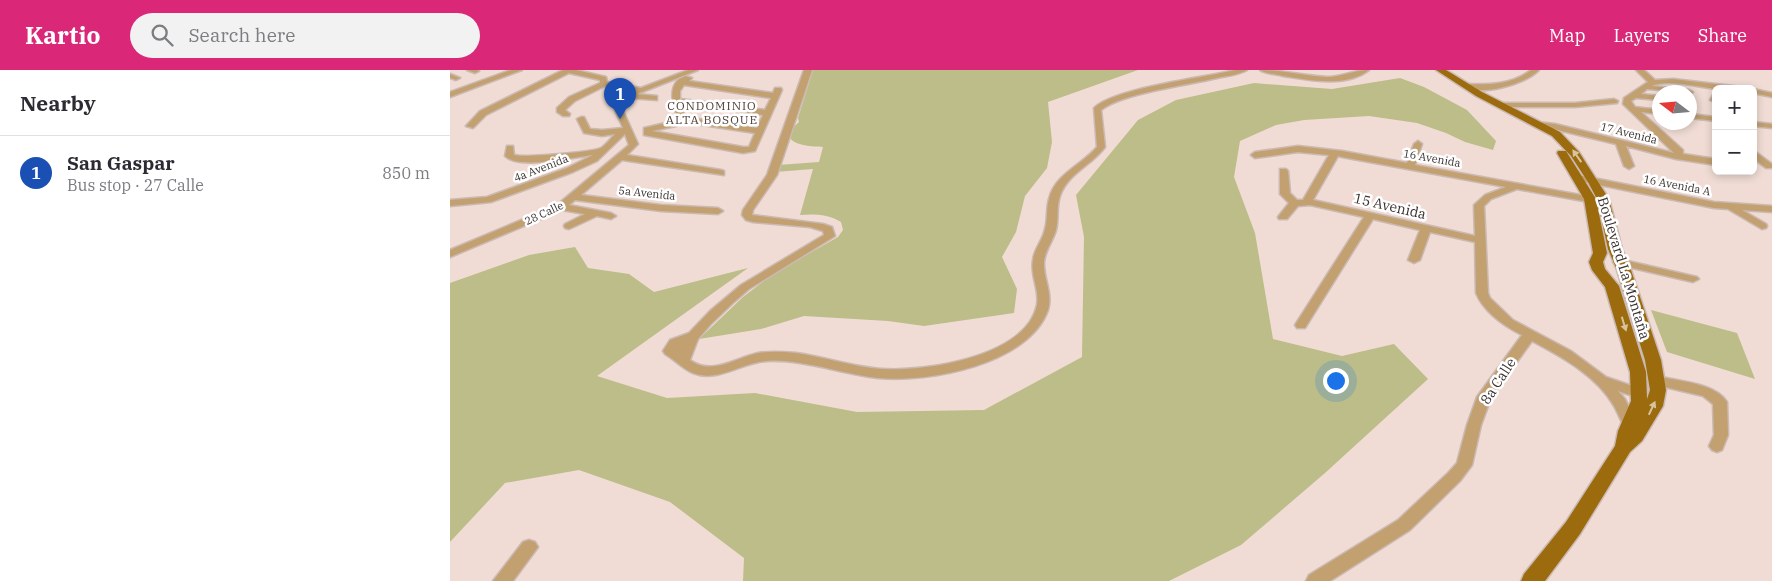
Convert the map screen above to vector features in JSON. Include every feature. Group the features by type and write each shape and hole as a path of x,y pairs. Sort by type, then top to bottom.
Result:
{"main road":[{"name":"Boulevard La Montaña","path":"1444,75 1484,93 1514,111"},
{"name":"Boulevard La Montaña","path":"1444,75 1514,111 1538,127 1555,142 1590,199 1599,256"},
{"name":"Boulevard La Montaña","path":"1532,581 1573,528 1624,447 1636,436 1654,406 1658,390 1653,360 1624,270 1619,262 1604,202 1594,182 1563,139 1538,127"},
{"path":"1619,262 1612,257 1590,255 1584,260 1593,272 1607,279 1626,280"},
{"name":"Boulevard La Montaña","path":"1607,279 1612,286 1636,362 1639,401 1624,447"}],"street":[{"path":"450,95 518,70"},
{"path":"470,126 482,113 569,70 603,79 601,85"},
{"path":"629,132 616,103 628,95 694,70"},
{"path":"808,70 772,175 748,210 747,215 753,219 794,222 822,227 828,229 830,236 745,287 695,335 679,340 671,347 670,351 684,359 692,367 706,371 722,370 752,359 784,356 890,374 941,369 997,353 1015,344 1031,329 1042,307 1044,288 1039,259 1051,227 1054,196 1063,180 1097,153 1102,146 1096,110 1105,103 1146,90 1212,78 1243,70"},
{"path":"1264,70 1324,78 1344,78 1365,70"},
{"path":"1297,75 1310,70"},
{"path":"1640,70 1653,82"},
{"path":"1539,71 1526,83 1484,93 1482,97 1508,111 1614,102"},
{"path":"1676,71 1691,83"},
{"path":"686,119 678,100 677,86 688,78"},
{"path":"581,119 587,131 647,133 748,150 754,148 776,93 680,82"},
{"path":"1676,156 1680,152 1678,149 1632,109 1627,100 1653,82 1691,83 1712,86"},
{"path":"566,114 560,110 562,106 577,96 601,85 641,90"},
{"path":"601,85 628,95 654,98"},
{"path":"1645,87 1652,88"},
{"path":"1757,92 1772,95"},
{"path":"1633,95 1652,97"},
{"path":"678,100 769,113"},
{"path":"1632,109 1652,111"},
{"path":"1697,117 1712,119"},
{"path":"647,133 674,126 686,119"},
{"path":"629,132 673,124 686,119 761,131"},
{"path":"1757,124 1772,126"},
{"name":"17 Avenida","path":"1538,127 1580,133 1676,156 1712,161"},
{"name":"4a Avenida","path":"450,203 477,202 498,197 582,165 629,132"},
{"name":"28 Calle","path":"450,254 561,207 633,146 634,144 629,132"},
{"path":"1620,142 1628,166"},
{"path":"1410,166 1418,144"},
{"path":"510,148 509,156 526,159 602,151"},
{"name":"16 Avenida","path":"1255,154 1298,149 1335,153 1604,202"},
{"path":"1307,201 1335,153"},
{"path":"621,157 722,173"},
{"path":"1757,157 1769,168"},
{"path":"1282,217 1295,202 1285,194 1283,171"},
{"name":"16 Avenida A","path":"1578,178 1732,207 1772,209"},
{"path":"1518,186 1496,193 1482,201 1480,206 1479,240 1482,293 1485,300 1509,323 1566,354 1599,378 1612,385 1639,393"},
{"name":"5a Avenida","path":"573,197 661,208 718,211"},
{"name":"15 Avenida","path":"1295,202 1307,201 1479,240"},
{"path":"561,207 610,216"},
{"path":"1732,207 1762,226"},
{"path":"569,226 596,213"},
{"path":"1301,325 1370,216"},
{"path":"1414,260 1426,229"},
{"path":"1619,262 1694,279"},
{"name":"8a Calle","path":"1315,581 1404,525 1454,477 1464,465 1474,425 1484,397 1529,335"},
{"path":"1599,378 1620,403 1630,424"},
{"path":"1657,381 1707,392 1720,402 1721,435 1717,446"},
{"path":"502,581 525,552"}],"green space":[{"path":"813,70 1138,70 1048,102 1052,142 1047,168 1025,196 1016,232 1002,257 1017,289 1014,313 924,326 888,321 804,316 761,329 699,339 743,297 773,274 838,237 843,230 841,222 831,217 800,215 813,169 775,172 778,165 819,162 823,147 801,145 789,136 790,131 799,122 798,118"},
{"path":"1400,78 1424,87 1467,110 1496,141 1493,150 1465,142 1417,123 1369,116 1304,120 1276,125 1240,141 1234,177 1255,233 1273,339 1342,356 1394,344 1428,379 1325,473 1241,545 1169,581 743,581 744,558 670,502 579,470 505,483 450,542 450,283 529,255 575,247 588,268 629,274 654,292 748,268 597,376 667,398 755,393 857,412 984,410 1082,357 1084,237 1076,195 1138,120 1176,100 1254,83 1332,89"},
{"path":"1651,310 1737,333 1755,379 1667,352"}],"place":[{"name":"San Gaspar","path":"620,119"}],"district":[{"name":"CONDOMINIO ALTA BOSQUE","path":"712,112"}]}
